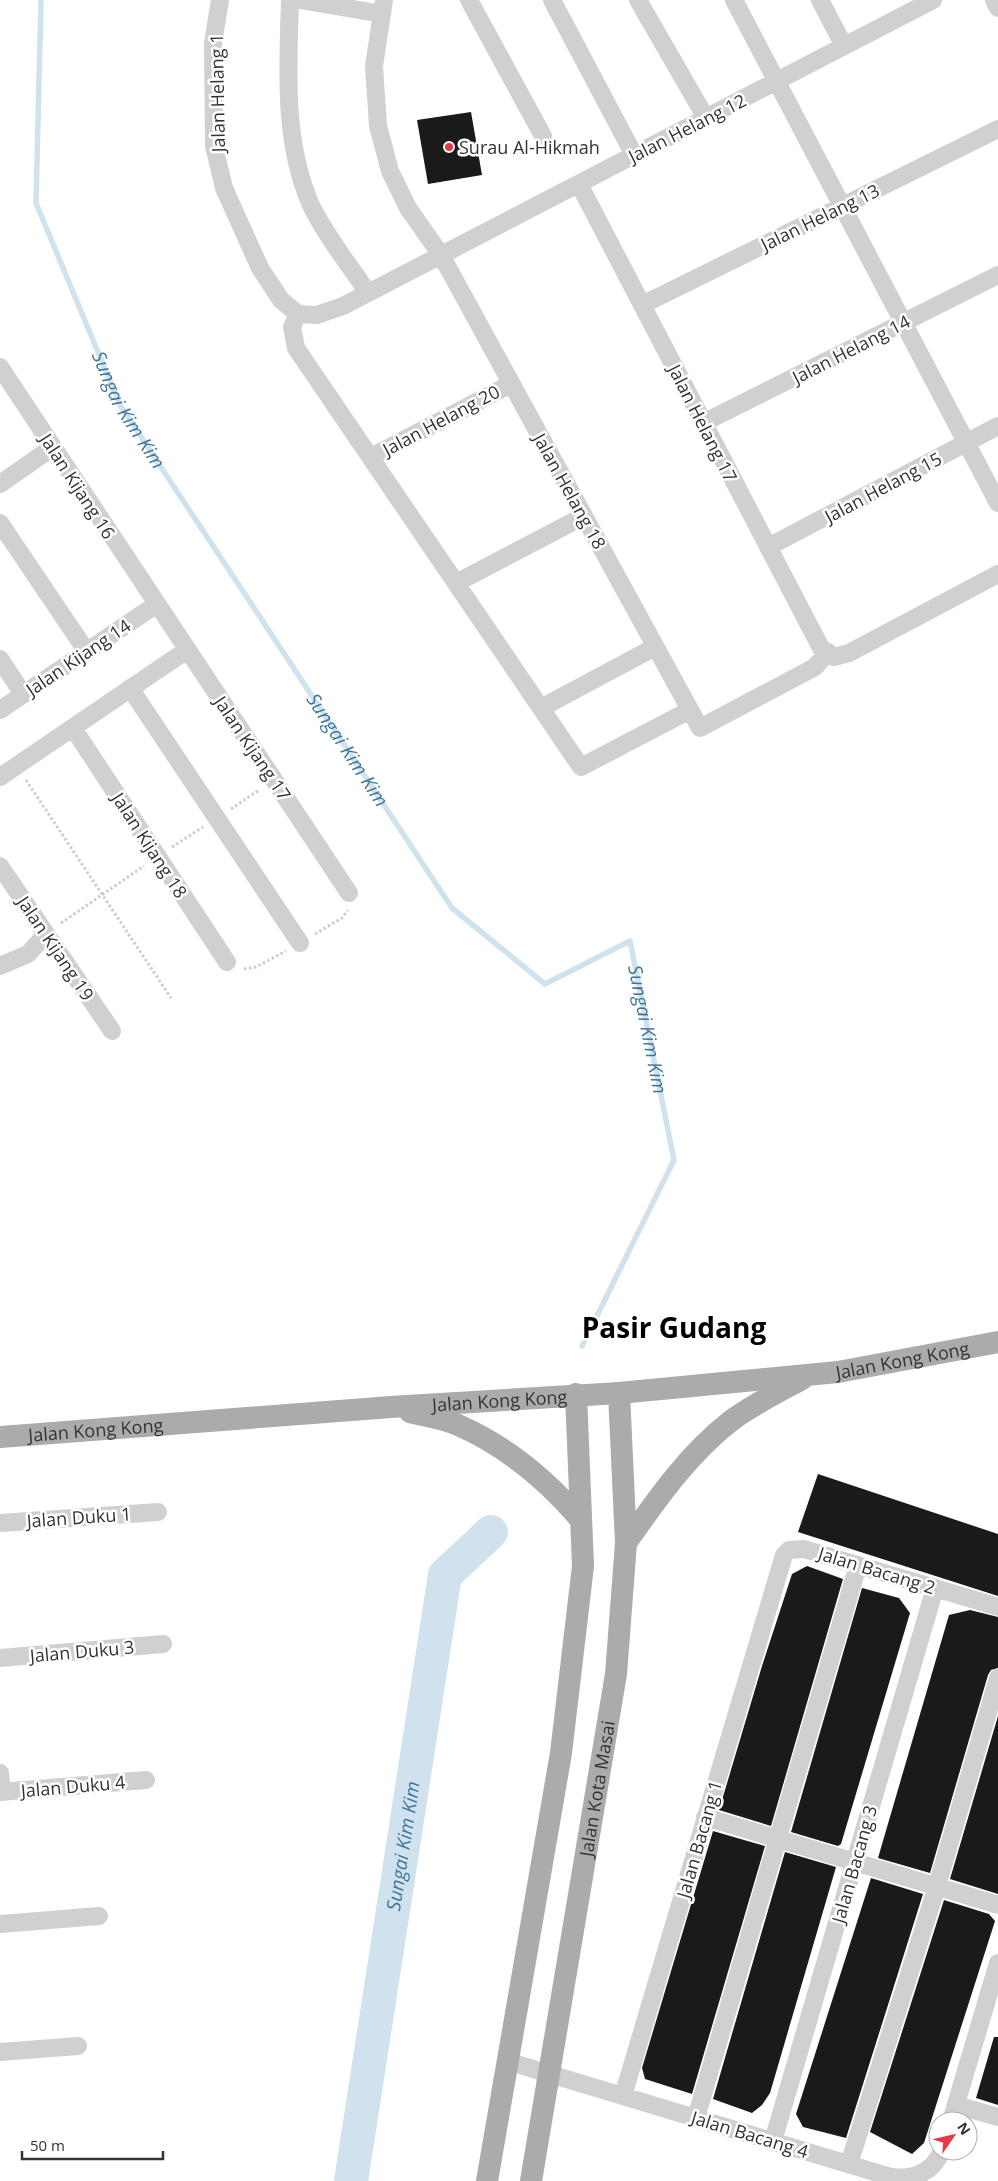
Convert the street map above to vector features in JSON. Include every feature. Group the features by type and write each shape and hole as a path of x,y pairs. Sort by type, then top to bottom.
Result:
{"main road":[{"name":"Jalan Kong Kong","path":"0,1437 391,1407 576,1394 619,1393 838,1372 998,1342"},
{"path":"626,1543 657,1499 706,1444 732,1421 761,1401 812,1374"},
{"name":"Jalan Kota Masai","path":"531,2181 616,1674 626,1543 619,1393"},
{"path":"487,2181 561,1753 583,1566 576,1394"},
{"path":"391,1407 456,1424 481,1436 521,1463 555,1490 581,1520"}],"street":[{"name":"Jalan Helang 1","path":"220,0 213,43 214,146 224,188 260,268 281,300 298,314"},
{"path":"290,0 287,83 297,158 310,204 368,293"},
{"path":"300,0 384,4"},
{"path":"469,0 543,136"},
{"path":"552,0 634,155"},
{"path":"638,0 706,118"},
{"path":"734,0 905,322 998,503"},
{"path":"820,0 844,46"},
{"name":"Jalan Helang 12","path":"298,314 317,315 343,306 844,46 911,5 933,0"},
{"path":"994,0 998,8"},
{"name":"Jalan Helang 18","path":"384,4 374,66 378,126 390,171 408,208 441,255 700,728 815,667 831,654"},
{"name":"Jalan Helang 13","path":"642,305 998,129"},
{"name":"Jalan Helang 17","path":"579,184 821,648 831,654"},
{"name":"Jalan Helang 14","path":"703,423 998,275"},
{"path":"298,314 292,327 296,348 581,767 690,710"},
{"name":"Jalan Kijang 16","path":"0,367 157,604"},
{"name":"Jalan Helang 20","path":"371,457 511,384"},
{"name":"Jalan Helang 15","path":"768,547 998,426"},
{"path":"0,484 53,447"},
{"path":"456,583 584,516"},
{"path":"0,523 87,652"},
{"path":"831,654 849,653 998,574"},
{"name":"Jalan Kijang 17","path":"157,604 349,893"},
{"name":"Jalan Kijang 14","path":"0,710 157,604"},
{"path":"541,708 655,647"},
{"path":"0,777 187,650"},
{"path":"0,659 23,694"},
{"path":"130,688 300,944"},
{"name":"Jalan Kijang 18","path":"73,728 227,962"},
{"name":"Jalan Kijang 19","path":"0,866 112,1031"},
{"path":"0,966 28,954 46,934"},
{"name":"Jalan Duku 1","path":"0,1523 158,1512"},
{"name":"Jalan Bacang 2","path":"774,1582 784,1555 796,1548 998,1607"},
{"path":"696,2118 858,1565"},
{"name":"Jalan Bacang 1","path":"623,2096 774,1582"},
{"name":"Jalan Bacang 3","path":"773,2141 935,1588"},
{"name":"Jalan Duku 3","path":"0,1658 164,1644"},
{"path":"849,2164 937,1886 998,1678"},
{"path":"0,1773 1,1792"},
{"name":"Jalan Duku 4","path":"1,1792 146,1780"},
{"path":"705,1817 998,1905"},
{"path":"0,1924 99,1916"},
{"path":"955,2111 998,1963"},
{"path":"0,2052 78,2046"},
{"name":"Jalan Bacang 4","path":"507,2061 849,2164 904,2178 917,2176 929,2170 937,2161"},
{"path":"978,2115 998,2117"}],"path":[{"path":"16,766 171,998"}],"building":[{"name":"Surau Al-Hikmah","path":"471,112 482,175 428,184 417,120"},
{"path":"818,1474 998,1534 998,1596 798,1532"},
{"path":"807,1566 843,1579 771,1826 719,1810 792,1574"},
{"path":"862,1588 899,1598 910,1613 841,1844 838,1846 791,1832"},
{"path":"970,1610 998,1617 998,1668 991,1670 988,1675 930,1873 878,1858 949,1615"},
{"path":"998,1716 998,1894 950,1879"},
{"path":"713,1831 765,1846 692,2094 645,2079 642,2068"},
{"path":"785,1852 836,1867 770,2093 762,2105 752,2113 713,2099"},
{"path":"871,1878 923,1894 846,2138 803,2127 796,2114"},
{"path":"944,1900 989,1914 995,1921 934,2111 928,2111 928,2130 924,2143 912,2154 870,2132"},
{"path":"994,2037 998,2037 998,2105 976,2098"}],"waterway":[{"name":"Sungai Kim Kim","path":"41,0 36,203 120,405 452,908 545,984 630,941 674,1160 582,1346"},
{"name":"Sungai Kim Kim","path":"351,2181 445,1575 491,1532"}],"place":[{"name":"Surau Al-Hikmah","path":"449,147"}],"district":[{"name":"Pasir Gudang","path":"674,1327"}]}
